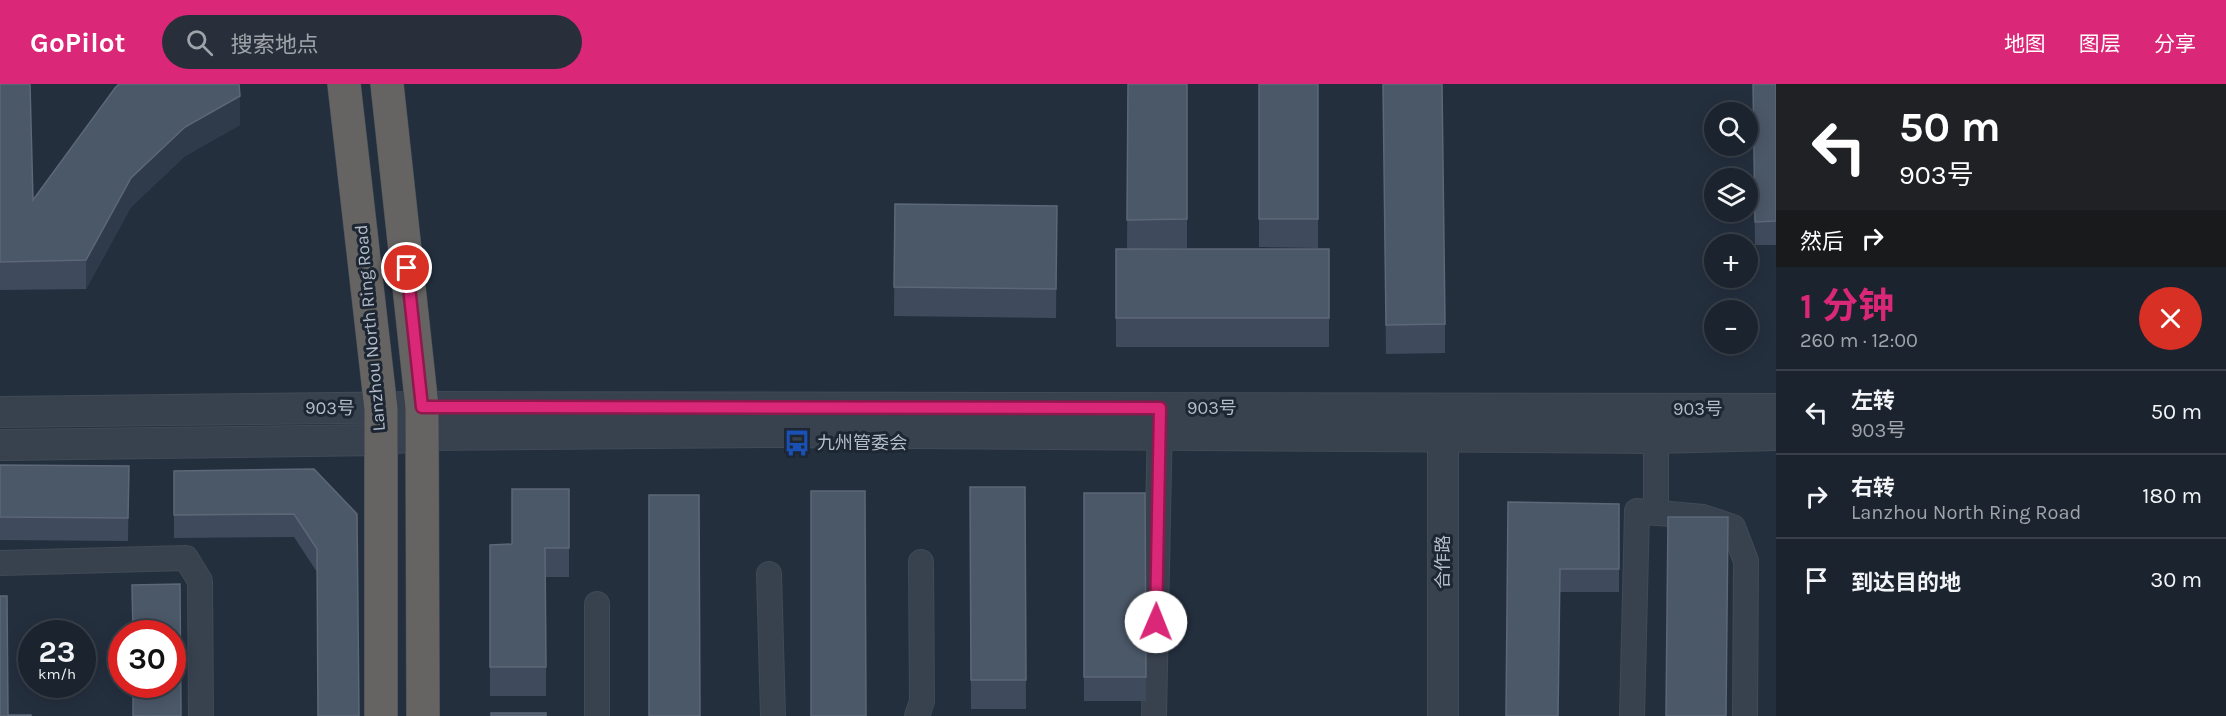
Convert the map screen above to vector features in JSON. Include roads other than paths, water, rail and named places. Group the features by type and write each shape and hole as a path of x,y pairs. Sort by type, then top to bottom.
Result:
{"highway":[{"name":"Lanzhou North Ring Road","path":"344,84 381,424 381,716"},
{"path":"387,84 422,421 423,716"}],"street":[{"name":"903号","path":"0,412 265,408 381,424 422,421 772,432 1160,422 1655,423 1776,409"},
{"path":"1154,716 1160,422"},
{"name":"合作路","path":"1443,422 1443,716"},
{"path":"1656,513 1655,423 1776,435"},
{"path":"0,445 381,424"},
{"path":"1632,716 1637,511 1703,517 1733,527 1746,561 1745,716"},
{"path":"0,563 186,558 200,581 201,716"},
{"path":"918,716 922,701 921,562"},
{"path":"769,574 773,716"},
{"path":"597,604 597,716"}],"place":[{"name":"九州管委会","path":"797,443"}]}
